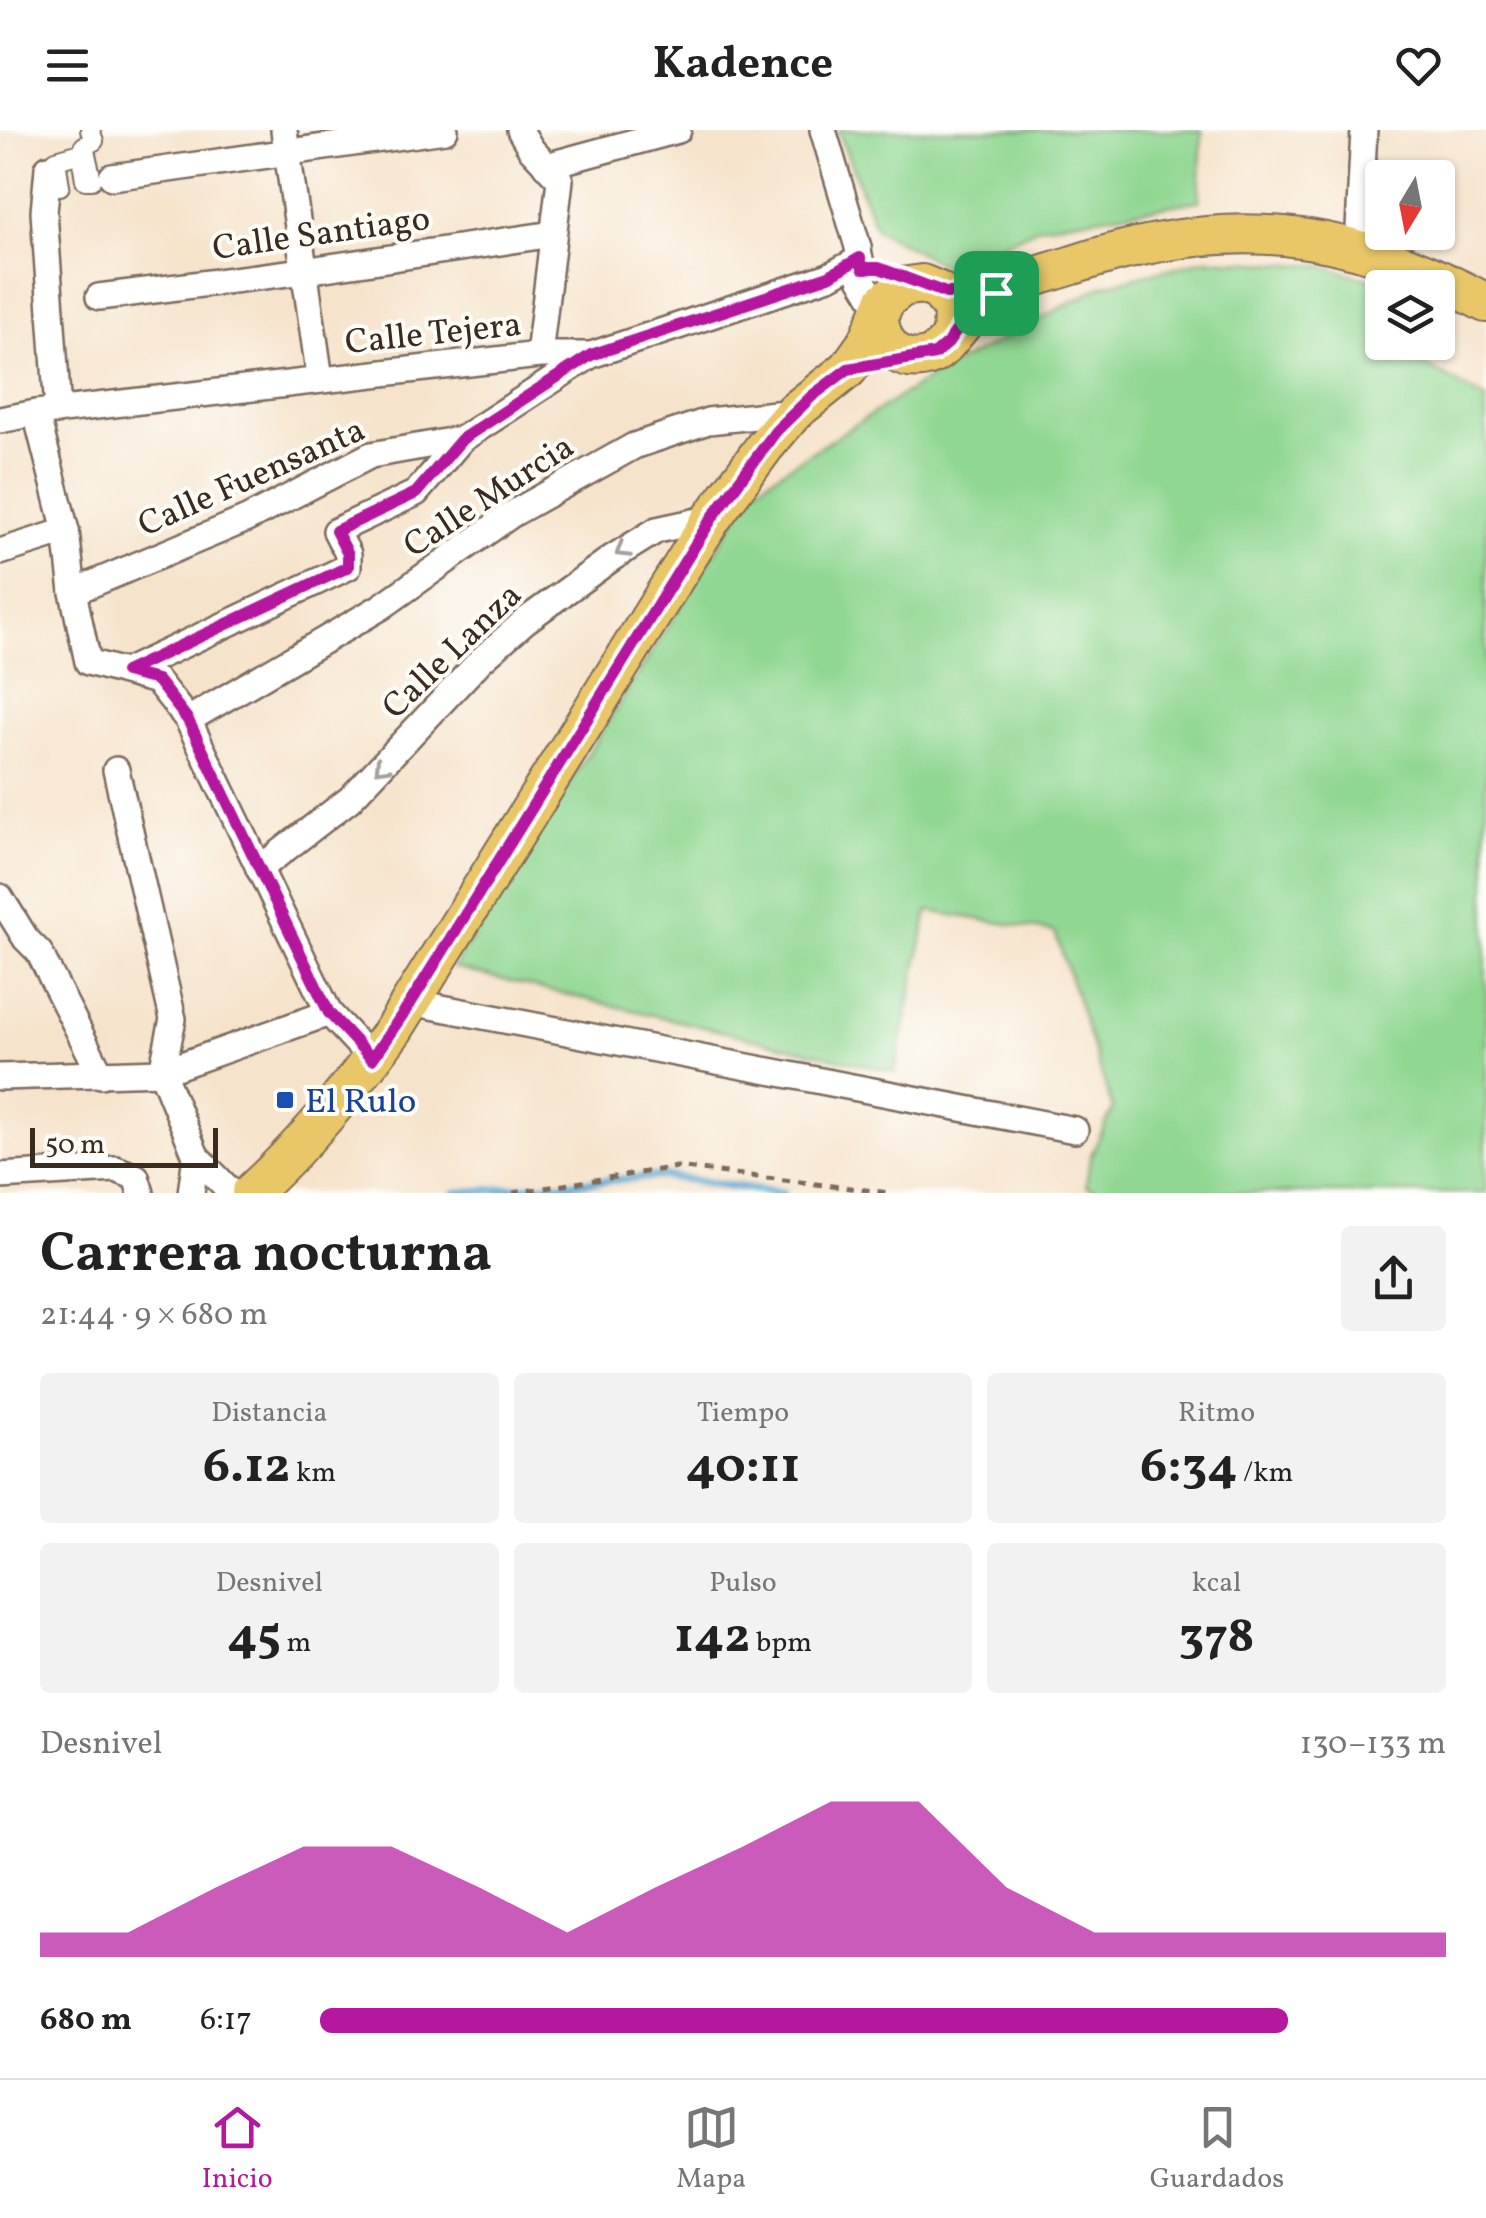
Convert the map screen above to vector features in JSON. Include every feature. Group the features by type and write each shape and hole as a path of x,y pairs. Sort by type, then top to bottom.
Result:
{"main road":[{"path":"848,369 935,354 979,304 996,293 1108,253 1208,234 1306,237 1358,248 1410,266 1486,302"},
{"path":"251,1193 299,1146 372,1059 712,518 764,446 794,412 848,369 868,341 892,292 902,287 931,287 960,295 996,293"},
{"path":"931,287 953,310 952,334"},
{"path":"880,314 886,343 908,358"}],"street":[{"path":"48,168 52,186 60,186 56,160 81,153 85,180 92,180 84,146 94,141 90,130"},
{"path":"112,177 286,141 445,130"},
{"path":"520,130 560,180 539,355"},
{"path":"546,166 678,130"},
{"path":"823,130 861,263 861,278 880,314"},
{"path":"1358,248 1364,130"},
{"path":"286,141 320,380"},
{"path":"48,168 44,212 47,412 88,662 157,680 188,720 329,1013 372,1059"},
{"name":"Calle Santiago","path":"98,297 553,234"},
{"path":"861,263 931,287"},
{"name":"Calle Tejera","path":"0,420 539,355 591,355 861,263"},
{"path":"125,672 348,567 348,554 336,531 416,493 462,439 591,355"},
{"name":"Calle Murcia","path":"188,720 381,608 512,514 634,446 708,421 794,412"},
{"name":"Calle Fuensanta","path":"74,592 247,519 371,455 462,439"},
{"name":"Calle Lanza","path":"260,869 350,799 481,660 526,621 657,530 712,518"},
{"path":"0,552 66,531"},
{"path":"116,770 173,1019 162,1072 196,1156 232,1193"},
{"path":"0,897 26,939 39,952 102,1075"},
{"path":"411,1002 1075,1130"},
{"path":"0,1076 162,1072 329,1013"},
{"path":"191,1193 196,1156"},
{"path":"0,1176 116,1169 136,1177 141,1193"}],"path":[{"path":"513,1193 677,1167 890,1193"}],"green space":[{"path":"838,130 1202,130 1199,201 1041,226 949,268 876,229"},
{"path":"1207,259 1322,266 1365,278 1365,360 1417,360 1486,399 1486,1193 1102,1193 1086,1186 1090,1157 1113,1109 1055,932 928,911 895,1072 453,968 755,488 931,377 1102,286"}],"waterway":[{"path":"455,1193 662,1176 783,1193"}],"place":[{"name":"El Rulo","path":"285,1100"}],"route":[{"path":"860,258 863,268 879,268 946,293 996,293 967,315 942,350 926,358 848,369 812,396 776,431 712,518 372,1059 329,1013 188,720 157,680 125,672 348,567 348,554 336,531 416,493 462,439 591,355 829,276 860,258"}]}
